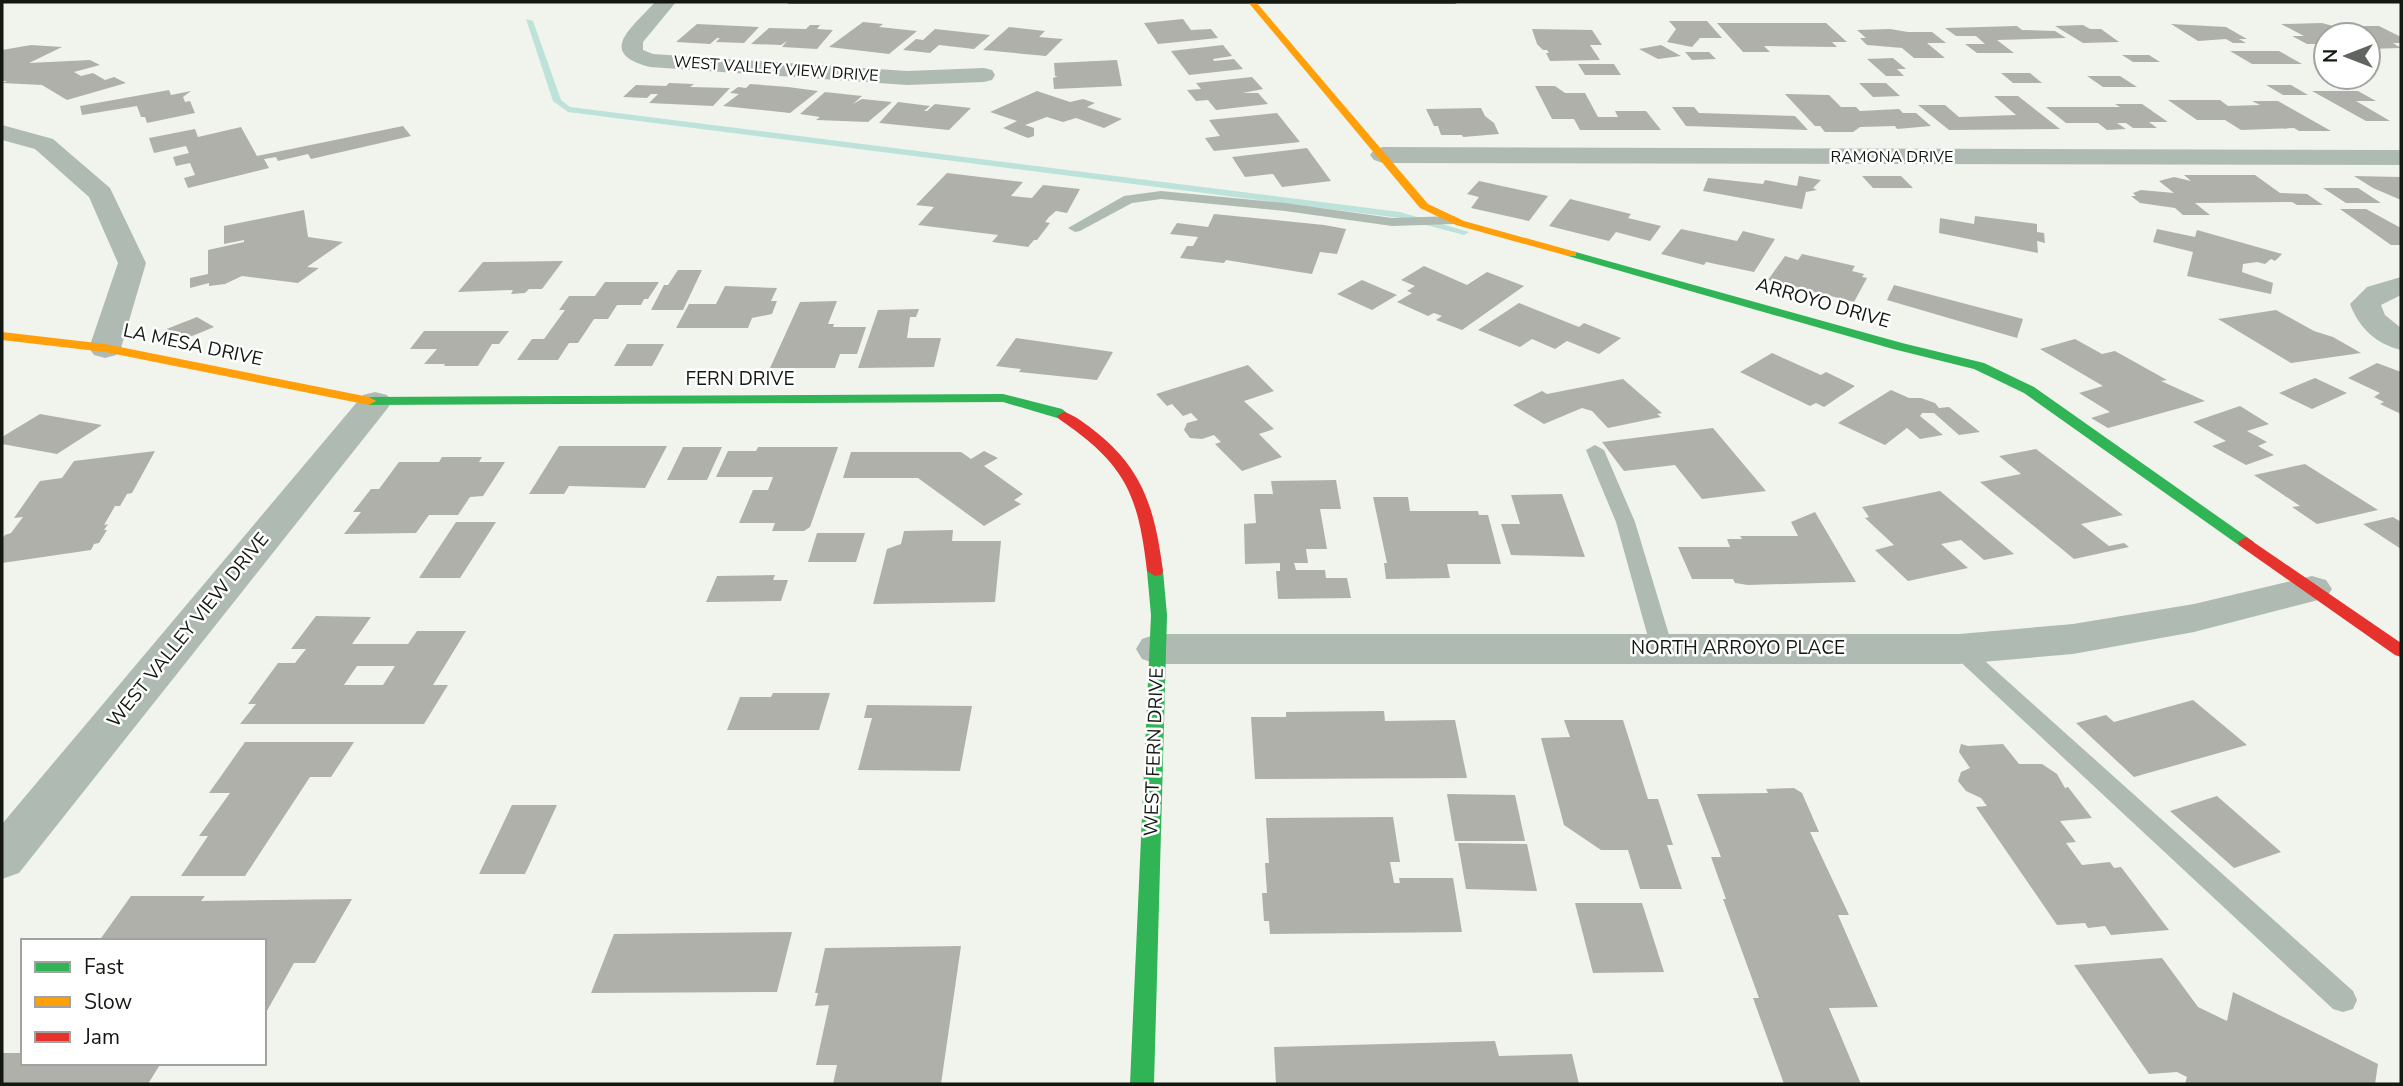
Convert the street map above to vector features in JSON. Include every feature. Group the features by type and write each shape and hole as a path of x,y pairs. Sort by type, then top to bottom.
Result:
{"street":[{"name":"WEST VALLEY VIEW DRIVE","path":"666,2 632,41 632,53 650,60 907,78 984,75"},
{"path":"789,2 1455,2"},
{"name":"ARROYO DRIVE","path":"1252,2 1424,206 1454,220 1898,346 1979,366 2029,390 2401,651"},
{"path":"2,132 44,144 101,194 132,263 105,348"},
{"name":"RAMONA DRIVE","path":"1383,155 2401,158"},
{"path":"2401,286 2385,289 2373,295 2365,304 2369,316 2382,331 2401,341"},
{"name":"LA MESA DRIVE","path":"2,336 105,348 375,402"},
{"name":"FERN DRIVE","path":"375,402 1003,398 1057,412 1096,436"},
{"name":"WEST VALLEY VIEW DRIVE","path":"2,859 375,402"},
{"name":"WEST FERN DRIVE","path":"1096,436 1132,476 1150,524 1159,615 1142,1084"},
{"name":"NORTH ARROYO PLACE","path":"1157,649 1959,649 2073,639 2180,621 2312,589"}],"lane":[{"path":"1075,228 1129,199 1161,195 1285,207 1392,222 1454,220"},
{"path":"1595,450 1613,486 1629,532 1662,648"},
{"path":"1959,649 2343,1000"}],"building":[{"path":"1183,19 1191,30 1211,29 1218,38 1158,44 1144,23"},
{"path":"1669,21 1707,21 1722,38 1700,38 1692,47 1667,42 1676,29"},
{"path":"863,22 883,24 879,27 917,31 889,54 829,47"},
{"path":"1717,23 1826,23 1847,42 1832,42 1837,47 1764,46 1770,52 1743,52"},
{"path":"2312,23 2312,44 2292,36 2304,36 2281,24"},
{"path":"697,24 759,27 744,43 716,42 720,38 710,44 676,42"},
{"path":"2171,24 2226,27 2247,39 2239,39 2246,43 2233,43 2226,39 2198,41"},
{"path":"810,25 820,25 817,29 833,30 817,49 782,47 787,41 781,45 751,44 769,28 806,29"},
{"path":"2083,25 2090,29 2101,29 2119,42 2083,43 2055,26"},
{"path":"2017,26 2022,30 2055,31 2066,38 1997,40 2014,53 1977,53 1965,44 1985,44 1976,36 1956,36 1945,28"},
{"path":"1009,27 1045,31 1039,37 1063,39 1046,56 983,50"},
{"path":"2382,28 2401,37 2401,43 2393,43 2401,48 2382,49"},
{"path":"935,29 990,35 974,49 939,45 930,53 903,50 916,39 923,40"},
{"path":"1532,29 1592,30 1602,45 1590,45 1600,60 1550,61 1546,53 1549,53 1537,44"},
{"path":"1857,30 1932,32 1946,43 1927,43 1945,58 1914,58 1902,48 1867,45 1860,38 1866,38"},
{"path":"31,45 62,47 29,63 90,60 100,65 74,72 81,76 93,73 105,80 114,77 126,83 67,100 42,85 2,83 7,81 2,81 2,50"},
{"path":"1223,45 1232,56 1213,59 1214,61 1234,59 1243,69 1189,75 1171,51"},
{"path":"1661,45 1681,56 1658,59 1639,49"},
{"path":"2230,51 2279,51 2302,64 2252,64"},
{"path":"1685,52 1709,52 1716,59 1692,60"},
{"path":"2122,55 2149,55 2160,62 2133,62"},
{"path":"1893,58 1906,69 1897,69 1904,76 1886,76 1867,59"},
{"path":"1117,60 1122,86 1054,89 1053,78 1058,76 1055,76 1054,63"},
{"path":"1578,64 1614,64 1621,75 1585,75"},
{"path":"2001,73 2030,73 2042,83 2013,83"},
{"path":"2087,76 2120,76 2137,87 2103,87"},
{"path":"1252,77 1263,89 1243,93 1258,93 1268,104 1216,110 1208,100 1196,101 1187,90 1201,89 1196,83"},
{"path":"669,83 694,84 690,87 730,88 713,106 649,103 658,94 651,94 647,98 623,97 636,85 666,86"},
{"path":"1859,83 1886,83 1900,96 1873,97"},
{"path":"750,84 818,91 790,113 723,106 739,94 730,93 738,87 746,88"},
{"path":"2266,85 2291,85 2308,95 2283,95"},
{"path":"1535,86 1555,86 1565,93 1585,93 1598,117 1618,117 1615,111 1646,111 1661,130 1580,130 1574,119 1552,119"},
{"path":"169,90 171,95 191,91 183,97 185,102 190,101 195,113 147,123 145,117 141,117 137,106 82,115 80,106"},
{"path":"1037,91 1070,102 1083,99 1095,103 1087,107 1122,119 1104,128 1076,118 1063,122 1047,117 1025,125 1034,128 1034,136 1028,138 1003,128 1017,121 990,112"},
{"path":"2312,91 2358,91 2376,101 2356,101 2390,121 2366,121"},
{"path":"825,92 862,96 853,104 862,99 892,102 868,122 816,120 820,117 800,114"},
{"path":"1785,94 1829,95 1841,107 1856,107 1860,111 1899,109 1903,113 1916,113 1931,126 1897,129 1895,126 1860,127 1853,132 1825,132 1820,126 1815,126"},
{"path":"1994,96 2018,96 2060,129 1949,130 1918,105 1945,105 1959,117 2016,115"},
{"path":"2168,100 2220,100 2228,106 2260,105 2252,101 2278,101 2331,131 2299,131 2294,128 2241,130 2225,120 2197,120"},
{"path":"898,102 930,106 924,111 935,104 971,108 949,130 879,123"},
{"path":"2115,104 2142,104 2168,122 2149,122 2157,128 2133,128 2126,123 2117,123 2126,129 2107,130 2098,123 2066,123 2046,107 2120,107"},
{"path":"1672,107 1694,107 1699,113 1795,116 1808,130 1686,126"},
{"path":"1481,108 1485,116 1494,123 1499,134 1463,137 1441,135 1426,109"},
{"path":"1277,113 1300,142 1214,151 1205,138 1220,136 1209,120"},
{"path":"403,126 411,136 311,159 308,154 278,161 276,157 264,159 269,168 188,188 184,178 195,175 190,163 176,166 173,157 189,153 186,146 154,153 149,138 195,129 198,137 241,127 257,156"},
{"path":"1307,148 1331,181 1282,187 1273,174 1245,177 1232,157"},
{"path":"947,173 1023,182 1011,196 1032,198 1043,185 1080,189 1067,213 1056,211 1049,217 1045,222 1050,223 1028,247 992,242 998,235 918,225 934,207 916,205"},
{"path":"2184,175 2255,175 2280,193 2307,194 2323,205 2297,205 2292,202 2195,203 2210,215 2183,215 2175,208 2140,203 2131,196 2136,196 2133,193 2141,190 2174,193 2159,181 2174,177 2191,181"},
{"path":"1799,176 1821,180 1813,188 1817,190 1806,192 1802,209 1703,191 1708,178 1763,184 1765,180 1797,186"},
{"path":"1862,176 1901,176 1913,188 1873,188"},
{"path":"2354,176 2400,177 2401,200 2373,188"},
{"path":"1479,181 1548,196 1529,221 1471,208 1479,197 1467,194"},
{"path":"2323,188 2358,188 2381,203 2346,203"},
{"path":"1570,199 1631,214 1628,218 1661,226 1650,241 1616,232 1609,241 1549,226"},
{"path":"2340,209 2366,209 2401,228 2401,245 2391,245"},
{"path":"304,210 308,237 343,242 307,267 319,268 298,283 242,276 225,284 209,286 209,283 190,288 190,278 208,274 208,250 244,242 224,244 224,226"},
{"path":"1214,214 1346,229 1337,254 1320,252 1312,274 1226,260 1224,263 1180,258 1187,246 1193,246 1198,237 1170,234 1177,223 1208,227"},
{"path":"1975,216 2037,224 2037,232 2044,233 2045,243 2037,241 2038,253 1939,233 1940,218 1974,224"},
{"path":"1681,229 1737,241 1743,231 1775,239 1754,272 1706,262 1704,265 1661,254"},
{"path":"2157,229 2195,237 2197,230 2282,254 2275,261 2271,259 2265,264 2243,264 2242,272 2273,283 2271,294 2187,276 2193,252 2153,242"},
{"path":"1802,254 1855,266 1852,271 1864,274 1862,277 1867,278 1854,302 1768,280 1785,256 1798,260"},
{"path":"563,261 542,289 511,294 513,290 458,292 483,262"},
{"path":"1424,266 1467,285 1487,272 1524,286 1462,330 1436,320 1442,316 1434,313 1428,316 1397,302 1412,293 1407,291 1415,286 1401,280"},
{"path":"678,270 702,270 683,310 651,310 664,285 668,285"},
{"path":"1362,280 1397,295 1372,310 1337,294"},
{"path":"605,282 659,282 641,305 617,305 608,319 594,319 578,343 569,343 558,360 517,360 532,339 544,339 565,310 559,310 569,296 595,296"},
{"path":"1894,285 2023,319 2017,338 1887,300"},
{"path":"725,286 777,288 771,301 777,301 772,314 752,318 748,328 676,328 689,304 716,304"},
{"path":"837,301 828,324 834,324 833,327 866,327 857,354 840,354 835,368 770,368 800,302"},
{"path":"1519,303 1579,327 1584,323 1621,338 1599,354 1567,341 1555,349 1532,339 1520,347 1478,330"},
{"path":"919,309 916,317 910,317 907,338 941,338 934,367 858,368 878,310"},
{"path":"2276,310 2361,353 2291,363 2218,319"},
{"path":"197,317 214,327 180,341 164,330"},
{"path":"424,331 509,331 499,344 492,344 478,366 444,366 445,364 424,364 437,349 410,349"},
{"path":"1016,338 1113,352 1097,380 1019,372 1021,369 996,366"},
{"path":"2075,339 2102,354 2115,351 2167,380 2161,381 2205,401 2108,428 2091,418 2110,412 2079,393 2103,386 2040,349"},
{"path":"627,344 664,344 652,366 614,366"},
{"path":"1772,353 1821,375 1826,372 1855,386 1824,407 1816,403 1810,406 1740,372"},
{"path":"2377,363 2401,372 2401,414 2380,404 2384,402 2374,397 2380,393 2348,378"},
{"path":"1248,365 1274,391 1244,401 1274,429 1259,434 1282,457 1242,471 1215,444 1221,442 1214,435 1202,439 1190,438 1184,430 1187,423 1198,420 1191,413 1183,416 1172,404 1167,406 1156,394"},
{"path":"2315,378 2347,393 2312,409 2279,393"},
{"path":"1623,379 1662,413 1657,414 1661,417 1608,428 1592,411 1582,408 1544,424 1513,405 1542,391 1547,394"},
{"path":"1891,390 1909,398 1921,398 1935,403 1939,408 1949,407 1980,432 1959,435 1934,413 1922,413 1920,416 1943,435 1920,439 1907,428 1885,445 1838,423"},
{"path":"2240,406 2269,424 2247,431 2267,442 2258,446 2274,455 2246,465 2212,446 2226,441 2193,422"},
{"path":"40,414 102,425 57,454 2,444 2,437"},
{"path":"1713,428 1766,491 1702,499 1675,465 1624,471 1602,442"},
{"path":"559,446 667,446 645,488 569,486 564,494 529,494"},
{"path":"683,447 722,447 707,480 667,480"},
{"path":"758,447 838,447 810,527 804,531 772,531 775,523 739,523 753,490 768,490 773,477 716,477 728,451 756,451"},
{"path":"2036,449 2123,515 2081,524 2109,546 2124,543 2129,547 2074,559 1980,482 2021,474 1999,456"},
{"path":"155,451 132,493 127,494 120,506 115,506 104,525 108,524 104,530 107,530 91,550 2,563 2,539 11,533 23,517 14,518 40,481 62,478 74,461"},
{"path":"984,451 998,458 984,466 1023,494 1014,500 1021,504 984,526 918,478 843,478 851,452 961,452 971,459"},
{"path":"442,457 482,457 479,462 505,462 483,496 470,497 458,515 429,515 416,533 344,534 361,512 353,512 371,489 379,489 399,462 439,462"},
{"path":"2305,464 2378,510 2317,524 2292,507 2300,506 2254,475"},
{"path":"1336,480 1341,509 1320,509 1327,549 1306,549 1308,563 1294,563 1296,570 1325,570 1326,578 1347,578 1351,598 1278,599 1276,571 1280,571 1280,563 1245,564 1244,524 1256,523 1254,494 1273,494 1271,481"},
{"path":"1940,491 2014,554 1984,560 1961,540 1941,544 1968,568 1908,581 1875,550 1894,545 1865,518 1869,517 1862,507"},
{"path":"1562,494 1585,557 1511,555 1501,524 1520,524 1511,495"},
{"path":"1373,497 1408,497 1410,511 1478,511 1479,515 1488,515 1501,564 1447,564 1450,578 1386,579 1384,563 1387,563"},
{"path":"1815,512 1856,582 1748,585 1735,583 1733,579 1692,579 1678,547 1730,547 1727,539 1742,539 1740,536 1798,536 1791,522"},
{"path":"2393,517 2401,522 2401,549 2363,524"},
{"path":"456,522 496,522 460,578 419,578"},
{"path":"953,530 952,541 1001,541 995,602 873,604 887,549 901,544 904,531"},
{"path":"817,533 865,533 856,562 808,562"},
{"path":"775,575 773,580 788,580 781,601 706,602 717,576"},
{"path":"316,616 371,617 352,644 408,644 417,631 466,631 433,685 448,685 424,724 240,724 256,704 248,704 278,663 295,663 306,649 291,649","holes":["357,666 395,666 383,685 344,685"]},
{"path":"773,693 830,693 819,730 727,730 740,697 771,697"},
{"path":"2193,700 2247,745 2134,777 2076,723 2106,715 2114,722"},
{"path":"867,705 972,706 960,771 858,770 872,718 864,718"},
{"path":"1384,711 1385,721 1455,720 1467,778 1255,779 1251,717 1286,717 1286,712"},
{"path":"1564,720 1623,720 1648,799 1658,799 1673,845 1667,845 1682,889 1640,889 1628,850 1601,850 1564,825 1541,738 1570,737"},
{"path":"245,742 354,742 331,777 310,777 245,876 181,876 208,836 199,836 230,793 209,793"},
{"path":"1961,744 2003,744 2019,764 2042,764 2057,774 2065,788 2068,787 2092,818 2060,821 2076,842 2066,843 2082,865 2110,862 2114,868 2121,867 2169,930 2111,935 2105,926 2088,928 2085,923 2057,925 1976,807 1987,806 1981,798 1966,791 1958,781 1961,772 1970,768 1959,752"},
{"path":"1794,788 1802,793 1819,832 1810,832 1849,915 1838,915 1878,1007 1829,1008 1861,1084 1784,1084 1753,998 1759,998 1723,899 1726,899 1711,857 1721,857 1697,794 1768,793 1766,789"},
{"path":"1447,794 1515,795 1525,841 1455,841"},
{"path":"2217,796 2281,852 2234,868 2170,811"},
{"path":"512,805 557,805 525,874 479,874"},
{"path":"1393,817 1400,862 1390,862 1394,883 1400,883 1399,878 1453,878 1462,932 1270,934 1269,921 1264,921 1262,893 1267,893 1265,863 1269,863 1266,818"},
{"path":"1458,843 1527,844 1537,891 1466,889"},
{"path":"131,896 205,896 201,901 352,899 315,963 294,963 266,1012 266,939 100,939"},
{"path":"1575,903 1642,903 1664,972 1593,973"},
{"path":"792,932 777,992 591,993 614,934"},
{"path":"961,946 941,1084 833,1084 837,1065 816,1065 829,1005 815,1006 818,993 815,993 825,948"},
{"path":"2162,958 2198,1007 2227,1021 2233,992 2378,1064 2375,1084 2185,1084 2187,1077 2177,1072 2149,1074 2074,965"},
{"path":"1495,1041 1499,1056 1572,1054 1579,1084 1276,1084 1274,1047"},
{"path":"2,1053 21,1053 21,1065 160,1065 148,1084 2,1084"}],"waterway":[{"path":"529,21 557,101 568,109 1400,215 1464,232"}],"traffic: fast":[{"path":"789,2 1455,2"},
{"path":"1572,254 1898,346 1979,366 2029,390 2246,542"},
{"path":"369,401 1003,398 1064,416"},
{"path":"1142,1084 1159,615 1155,571"}],"traffic: slow":[{"path":"1252,2 1424,206 1460,223 1572,254"},
{"path":"2,336 105,348 369,401"}],"traffic: jam":[{"path":"1064,416 1106,447 1132,480 1147,520 1155,571"},
{"path":"2246,542 2401,651"}]}
